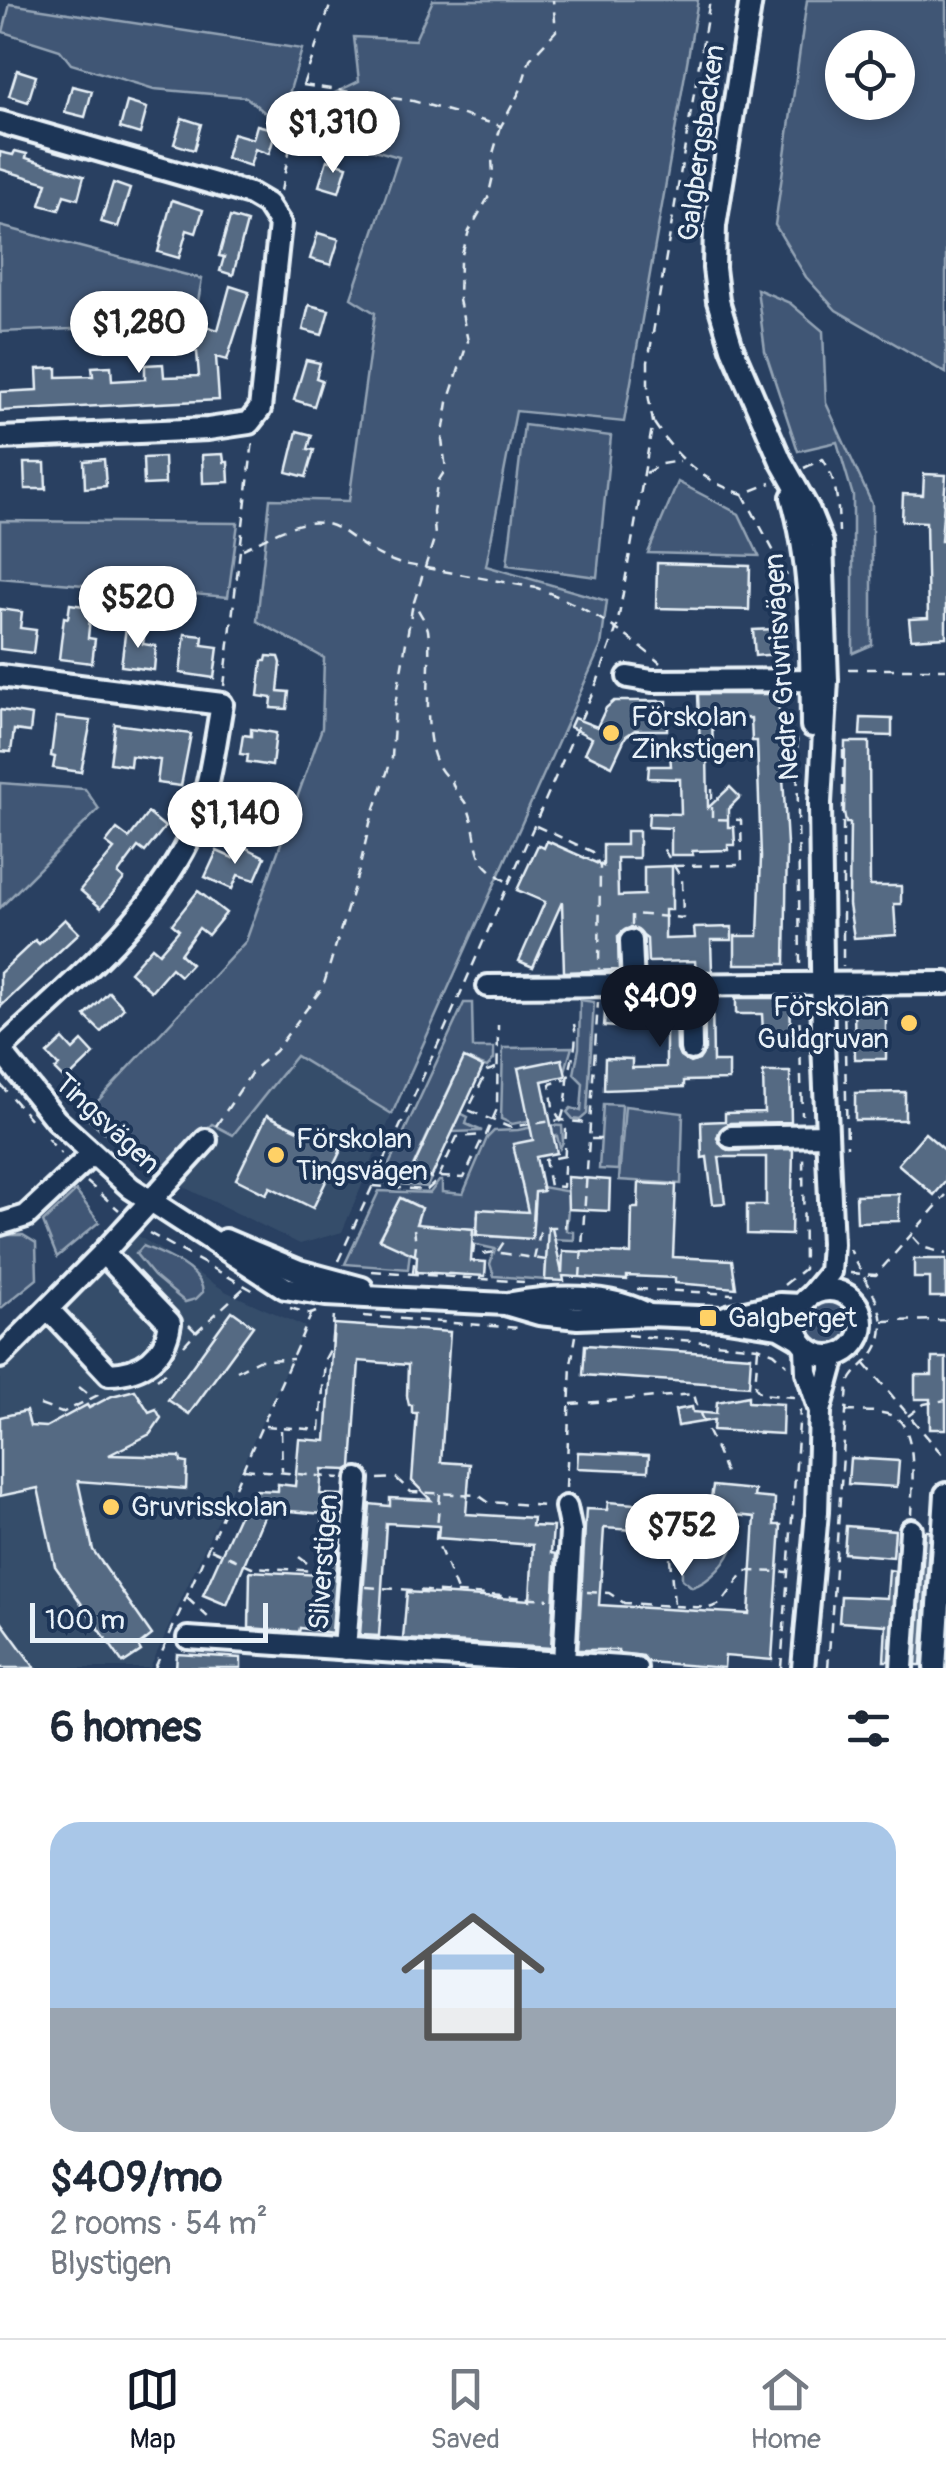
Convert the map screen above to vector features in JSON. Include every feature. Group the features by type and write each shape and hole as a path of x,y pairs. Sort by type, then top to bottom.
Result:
{"street":[{"name":"Galgbergsbacken","path":"751,0 715,226 714,268 718,300 732,348 778,471"},
{"path":"0,122 250,194 267,204 280,224 258,414 242,426 208,430 0,438"},
{"name":"Nedre Gruvrisvägen","path":"778,471 809,511 822,542 826,676 820,803 834,988 822,1043 826,1135 851,1298"},
{"path":"0,676 222,704 202,806 189,839 167,875 109,946 0,1050"},
{"path":"628,678 652,681 826,676"},
{"path":"631,942 633,986"},
{"path":"488,986 834,988 946,983"},
{"path":"690,985 691,1050"},
{"name":"Tingsvägen","path":"0,1050 46,1108 91,1155 151,1202 284,1288 326,1295 505,1304 539,1314 579,1308 721,1318 779,1327 803,1344"},
{"path":"731,1137 826,1135"},
{"path":"0,1357 49,1310 206,1140"},
{"path":"0,1224 22,1219 91,1155"},
{"name":"Tingsvägen","path":"188,1226 299,1271 393,1296"},
{"name":"Nedre Gruvrisvägen","path":"806,1300 830,1272 840,1244"},
{"path":"49,1310 109,1374 128,1373 152,1360 167,1342 170,1323 103,1253"},
{"path":"803,1344 822,1356 834,1356 852,1347 861,1329 859,1309 851,1298 827,1290 806,1300 796,1318 820,1411"},
{"name":"Tingsvägen","path":"721,1318 806,1300"},
{"path":"803,1668 818,1512 820,1411 834,1356"},
{"name":"Silverstigen","path":"346,1648 358,1480"},
{"path":"935,1668 946,1494"},
{"path":"564,1663 571,1530 566,1506"},
{"path":"902,1668 910,1530"},
{"name":"Silverstigen","path":"188,1638 636,1668"}],"path":[{"path":"278,218 303,85 332,0"},
{"path":"206,1140 254,1069 275,1052 323,987 360,870 370,824 392,758 394,705 414,602 435,536 437,484 446,468 442,440 448,402 468,341 459,300 460,261 469,231 488,198 494,176 492,158 502,126 520,91 530,59 556,31 553,0"},
{"path":"331,1279 509,883 598,680 617,627 653,422 648,362 710,0"},
{"path":"303,85 413,101 502,126"},
{"path":"222,704 258,414"},
{"path":"653,422 681,461 743,494 788,580"},
{"path":"646,473 661,464 681,461"},
{"path":"743,494 778,471"},
{"path":"243,549 294,526 323,522 337,527 379,557 537,588 617,627"},
{"path":"414,602 428,628 430,692 426,716 433,758 440,774 452,782 454,792 468,804 486,870 509,883"},
{"path":"826,676 946,669"},
{"path":"797,730 800,976"},
{"path":"674,866 742,865 741,820 712,819 712,784"},
{"path":"244,1470 358,1480 396,1478 410,1492 478,1495 488,1502 566,1506 600,986 600,867 593,852 534,826"},
{"path":"631,942 632,914 683,918 682,878 663,848"},
{"path":"834,988 847,1146"},
{"path":"779,1289 804,1270 799,992"},
{"path":"561,1120 568,1102 568,1079 576,1049 574,1024"},
{"path":"438,1177 464,1178 493,1121 497,1109 498,1025"},
{"path":"498,1067 487,1071 468,1110 509,1128 561,1120 590,1123"},
{"path":"565,1156 546,1160 550,1186 562,1188 565,1156 566,1130 553,1107 550,1084 568,1079"},
{"path":"373,1186 427,1190 438,1177 456,1136 483,1136"},
{"path":"589,1139 601,1140"},
{"path":"81,1176 132,1221 263,1296"},
{"path":"859,1272 876,1276 946,1195"},
{"path":"534,1259 540,1232 546,1227 565,1227 566,1211"},
{"path":"474,1254 478,1215"},
{"path":"413,1274 414,1228"},
{"path":"912,1236 922,1247 946,1254"},
{"path":"497,1252 507,1238"},
{"path":"828,1668 844,1410 852,1376 875,1351 881,1336 874,1294 840,1244"},
{"path":"483,1254 497,1252 546,1260"},
{"path":"362,1270 524,1282"},
{"path":"196,1332 245,1287"},
{"path":"630,1289 744,1295"},
{"path":"155,1668 312,1314 278,1302"},
{"path":"264,1426 320,1430 325,1359 334,1312 342,1314"},
{"path":"354,1315 528,1328"},
{"path":"881,1321 946,1320"},
{"path":"624,1335 758,1347 774,1353 792,1372"},
{"path":"758,1347 755,1387 761,1394 799,1397"},
{"path":"238,1372 258,1360 294,1359"},
{"path":"864,1362 946,1460"},
{"path":"782,1668 797,1386"},
{"path":"79,1387 93,1398"},
{"path":"570,1404 694,1394 700,1421 719,1452 726,1478"},
{"path":"908,1416 924,1404 946,1400"},
{"path":"844,1410 891,1415 900,1420 913,1458 910,1530"},
{"path":"281,1430 282,1473"},
{"path":"654,1491 652,1526 670,1558 674,1606"},
{"path":"440,1492 436,1539 457,1592"},
{"path":"209,1548 252,1567 308,1570 350,1581 457,1592 566,1596 609,1593 624,1603 709,1608 721,1604 745,1571 789,1572"},
{"path":"298,1557 308,1570"}],"shaded area":[{"path":"433,0 698,0 624,422 516,411 486,566 607,601 601,646 392,1114 296,1056 233,1135 212,1124 157,1174 84,1116 246,941 322,728 324,658 257,621 270,499 349,501 375,313 351,298 399,157 305,130 308,106 359,81 354,37 415,40"},
{"path":"807,0 946,0 946,373 836,310 806,277 775,225"},
{"path":"10,4 302,49 280,125 246,97 154,89 71,64 60,50 3,32"},
{"path":"0,226 202,279 194,324 0,332"},
{"path":"757,289 790,303 823,331 826,403 872,504 872,645 853,653 853,496 837,442 798,451 765,351"},
{"path":"524,425 611,436 597,577 507,565"},
{"path":"678,482 739,514 759,556 648,553"},
{"path":"0,521 238,523 228,597 0,578"},
{"path":"0,783 85,789 99,809 0,908"},
{"path":"580,1000 594,1002 587,1114 580,1120 567,1112 571,1108 581,1111 583,1083 574,1074"},
{"path":"464,1003 472,1003 473,1048 494,1048 494,1059 487,1067 464,1058 442,1104 468,1117 466,1124 482,1131 452,1132 433,1123 412,1169 431,1178 427,1187 381,1182"},
{"path":"572,1047 565,1071 519,1069 529,1118 549,1114 548,1117 512,1124 501,1119 503,1048"},
{"name":"Förskolan Tingsvägen","path":"296,1056 392,1114 342,1232 300,1244 157,1174 212,1123 233,1135"},
{"path":"603,1104 622,1105 618,1170 599,1169"},
{"path":"625,1106 683,1113 681,1184 619,1180"},
{"path":"562,1126 560,1148 557,1136 514,1145 524,1195 543,1191 542,1187 576,1193 575,1209 568,1209 566,1231 574,1232 574,1240 548,1239 545,1280 494,1276 490,1264 495,1249 472,1244 473,1229 420,1225 417,1223 421,1208 401,1198 379,1238 412,1234 408,1269 345,1264 379,1191 430,1193 442,1181 442,1192 463,1194 487,1138 494,1131","holes":["479,1209 534,1213 532,1239 483,1236 478,1220"]},
{"path":"76,1191 99,1222 57,1257 43,1222"},
{"name":"Gruvrisskolan","path":"121,1225 227,1292 305,1327 150,1668 0,1668 0,1347"},
{"path":"0,1235 23,1235 36,1243 37,1279 0,1309"},
{"path":"143,1246 188,1269 201,1283 203,1292 185,1302 154,1276 136,1254"},
{"path":"828,1298 845,1305 852,1322 845,1339 828,1346 811,1339 804,1322 811,1305"},
{"path":"718,1531 734,1543 731,1550 712,1576 692,1587 682,1579 686,1554 695,1542"}],"building":[{"path":"17,70 36,76 28,102 9,96"},
{"path":"72,86 92,91 85,117 65,112"},
{"path":"127,102 147,108 140,134 120,128"},
{"path":"182,118 201,124 194,150 174,144"},
{"path":"257,125 276,130 269,154 255,149 250,166 226,158 233,133 253,139"},
{"path":"15,151 84,176 78,199 64,195 59,210 40,205 47,183 0,169 0,152 13,155"},
{"path":"327,160 347,166 339,192 319,186"},
{"path":"113,183 130,189 118,227 101,222"},
{"path":"172,200 203,210 196,233 187,230 179,258 158,252"},
{"path":"230,217 247,222 233,275 220,271 224,257 219,256"},
{"path":"318,233 339,239 331,265 310,259"},
{"path":"230,286 249,292 227,360 216,357 219,400 0,411 0,392 38,390 37,369 57,368 57,377 93,376 92,367 111,366 112,381 145,379 145,365 163,364 164,377 199,376 197,352 192,351 196,338 202,325 218,330"},
{"path":"309,305 329,310 322,335 303,330"},
{"path":"306,360 320,363 316,378 322,380 314,406 294,400"},
{"path":"297,431 312,435 308,449 314,450 306,477 287,472"},
{"path":"223,454 224,462 228,462 229,482 203,483 202,455"},
{"path":"164,457 165,484 144,485 143,458"},
{"path":"104,459 106,486 85,488 84,461"},
{"path":"24,463 45,463 46,489 25,489"},
{"path":"924,474 946,475 941,541 946,541 946,637 911,639 909,619 928,618 926,522 902,521 903,494 923,495"},
{"path":"657,563 750,566 749,610 656,608"},
{"path":"70,604 91,607 88,638 95,639 92,663 59,659 64,617 68,618"},
{"path":"0,609 22,612 20,628 36,630 33,653 0,649"},
{"path":"126,627 145,629 143,644 156,646 154,670 121,666"},
{"path":"777,629 778,654 755,656 753,630"},
{"path":"185,634 203,636 202,645 218,647 214,678 180,673"},
{"path":"267,656 279,657 278,691 289,692 287,709 271,708 272,698 258,696 262,661"},
{"path":"698,694 778,694 787,844 785,964 735,964 735,936 758,936 761,857 757,741 752,741 751,718 712,720 713,749 700,749"},
{"name":"Förskolan Zinkstigen","path":"614,701 667,701 667,730 635,730 626,736 612,766 585,753 592,738 570,727 574,718 597,727"},
{"path":"0,710 32,715 30,732 14,730 11,752 0,751"},
{"path":"56,717 91,721 81,772 53,768"},
{"path":"861,718 892,719 892,736 860,735"},
{"path":"115,724 191,734 181,786 157,783 160,760 131,756 130,766 110,763"},
{"path":"251,729 276,733 272,766 247,762 248,755 240,754 243,735 251,736"},
{"path":"845,742 869,742 870,886 901,886 901,904 894,904 896,935 854,938 849,905 850,823 846,823 844,812"},
{"path":"707,753 708,808 730,787 740,797 728,809 728,827 734,827 735,845 728,845 728,850 671,855 671,828 648,827 649,813 681,814 680,779 648,778 649,766 671,766 670,754"},
{"path":"240,792 273,803 268,820 254,815 249,829 230,823"},
{"path":"148,813 165,827 145,852 138,847 118,874 124,879 101,908 80,890 114,849 106,843 117,829 129,838"},
{"path":"626,831 639,831 639,858 617,858 618,896 644,895 644,867 672,866 672,910 665,910 665,939 695,938 694,928 732,927 732,940 711,940 712,971 696,971 695,961 648,962 647,939 631,927 618,936 619,970 564,972 562,902 533,967 519,961 545,902 517,890 538,845 544,848 547,841 603,866 603,845 626,845"},
{"path":"239,844 265,857 255,880 238,875 232,889 205,877 217,851 233,858"},
{"path":"198,891 226,913 208,935 199,928 180,954 191,964 180,976 171,968 151,991 130,972 152,947 159,953 179,930 172,924"},
{"path":"65,919 79,933 0,1007 0,973 35,940 39,944"},
{"path":"109,992 124,1008 101,1032 85,1016"},
{"path":"860,997 886,997 886,1059 855,1059 854,1009 861,1009"},
{"path":"704,998 712,998 713,1062 729,1062 729,1080 684,1081 684,1087 604,1090 605,1058 632,1059 632,1068 666,1067 666,1012 630,1012 629,1028 604,1026 606,999 676,999 677,1050 690,1063 699,1060 705,1050"},
{"path":"736,998 790,998 791,1031 763,1032 762,1014 736,1014"},
{"path":"63,1039 73,1050 82,1041 94,1054 66,1081 47,1054"},
{"path":"464,1058 483,1067 431,1178 412,1170"},
{"path":"562,1059 566,1076 542,1081 557,1153 536,1157 543,1191 535,1192 532,1239 477,1235 478,1209 528,1212 513,1144 533,1140 518,1068"},
{"path":"763,1072 790,1072 791,1122 730,1123 717,1138 730,1151 793,1149 791,1235 747,1234 747,1205 766,1205 766,1157 719,1157 725,1203 713,1204 707,1157 702,1158 701,1122 725,1121 725,1113 764,1112"},
{"path":"905,1092 905,1120 855,1120 855,1093"},
{"path":"267,1115 341,1150 313,1208 270,1187 266,1194 236,1179"},
{"path":"925,1133 946,1151 946,1181 934,1195 898,1164"},
{"path":"567,1177 610,1180 609,1211 568,1209"},
{"path":"639,1183 676,1185 673,1257 732,1260 736,1288 675,1283 675,1278 563,1276 564,1281 545,1280 548,1228 552,1228 562,1273 563,1251 631,1254 632,1208 638,1208"},
{"path":"899,1194 899,1221 857,1222 856,1195"},
{"path":"400,1198 421,1208 416,1224 473,1229 471,1261 486,1262 485,1276 416,1272 417,1256 379,1239"},
{"path":"914,1259 946,1259 946,1297 930,1297 930,1278 914,1278"},
{"path":"232,1311 253,1326 189,1414 168,1400"},
{"path":"334,1324 450,1332 441,1462 470,1464 466,1514 533,1518 532,1526 553,1527 551,1553 556,1554 551,1648 403,1639 407,1592 530,1600 533,1545 438,1538 439,1526 386,1523 379,1636 360,1635 370,1504 390,1506 390,1498 431,1500 412,1481 417,1413 412,1413 407,1396 408,1365 359,1361 352,1467 322,1469 320,1494 342,1495 332,1633 300,1628 299,1632 249,1628 250,1571 319,1575 323,1514 267,1509 227,1605 203,1595 244,1504 249,1507 256,1490 278,1491 278,1484 295,1486 299,1439 326,1441"},
{"path":"585,1345 751,1356 749,1386 583,1375"},
{"path":"932,1358 946,1358 946,1429 930,1429 930,1399 915,1399 915,1375 932,1375"},
{"path":"135,1390 149,1412 156,1409 161,1418 150,1434 109,1455 180,1457 181,1462 187,1463 186,1489 78,1481 93,1550 152,1635 138,1646 141,1651 123,1663 55,1566 38,1488 0,1496 0,1417 26,1411 30,1426 46,1427 87,1405 89,1408"},
{"path":"748,1396 748,1402 783,1404 782,1434 713,1430 714,1420 678,1426 675,1410 692,1407 693,1412 716,1414 717,1402"},
{"path":"578,1452 649,1455 648,1471 577,1468"},
{"path":"850,1458 899,1461 897,1487 848,1484"},
{"path":"713,1486 755,1490 754,1497 775,1499 774,1525 781,1525 772,1660 725,1656 724,1668 648,1662 643,1656 618,1650 578,1650 586,1509 607,1510 608,1502 663,1506 663,1496 711,1498","holes":["704,1512 755,1517 749,1614 599,1605 604,1528 649,1531 650,1522 704,1525"]},
{"path":"846,1526 895,1530 893,1557 844,1553"},
{"path":"925,1531 930,1531 921,1665 916,1665"},
{"path":"889,1570 895,1571 889,1661 884,1661 886,1625 839,1622 841,1596 887,1598"},
{"path":"0,1620 35,1668 0,1668"},
{"path":"177,1654 241,1658 241,1668 176,1668"}],"place":[{"name":"Förskolan Zinkstigen","path":"611,733"},
{"name":"Förskolan Guldgruvan","path":"909,1023"},
{"name":"Förskolan Tingsvägen","path":"276,1155"},
{"name":"Galgberget","path":"708,1318"},
{"name":"Gruvrisskolan","path":"111,1507"}]}
